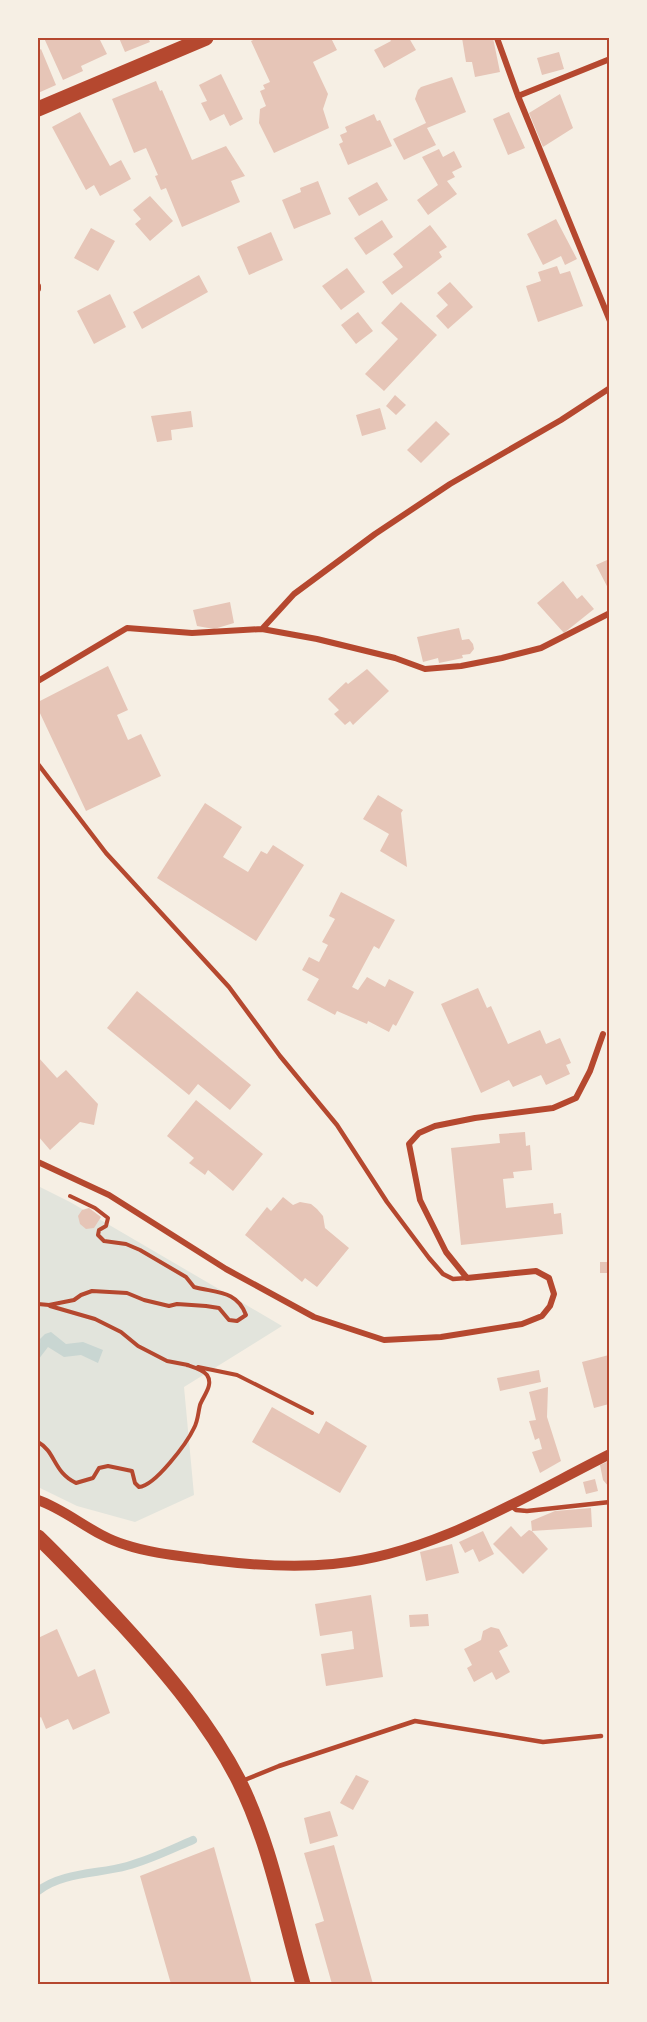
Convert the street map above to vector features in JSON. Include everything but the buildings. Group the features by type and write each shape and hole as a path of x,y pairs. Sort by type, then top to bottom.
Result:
{"main road":[{"path":"38,109 206,38"},
{"path":"38,1537 87,1585 148,1652 219,1746 239,1782 261,1837 303,1984"}],"street":[{"path":"497,38 609,321"},
{"path":"519,96 609,59"},
{"path":"262,629 294,594 375,534 450,484 561,420 609,388"},
{"path":"38,681 127,628 192,633 262,629 395,658 425,669 461,666 541,648 609,613"},
{"path":"38,1162 109,1196 226,1269 315,1317 384,1340 441,1337 522,1324 542,1316 550,1306 554,1294 549,1278 536,1271 467,1278 446,1252 420,1200 409,1144 419,1133 435,1126 475,1118 554,1108 576,1098 591,1071 603,1034"},
{"path":"38,1500 50,1504 98,1534 138,1549 231,1563 288,1566 334,1564 404,1550 471,1524 609,1454"}],"lane":[{"path":"38,764 106,854 229,987 280,1056 337,1125 387,1202 429,1258 443,1274 453,1279 467,1278"},
{"path":"509,1505 516,1510 527,1511 609,1502"},
{"path":"239,1782 279,1766 415,1721 543,1742 601,1736"}],"path":[{"path":"49,1305 74,1300 81,1294 92,1291 127,1293 169,1306 177,1304 219,1308 229,1320 237,1322 246,1315 242,1304 234,1298 215,1290 194,1287 186,1277 126,1244 104,1241 98,1235 99,1230 106,1227 108,1218 96,1208 65,1193"},
{"path":"38,1304 49,1305 95,1319 121,1332 138,1346 167,1361 237,1375 312,1413"},
{"path":"38,1442 50,1452 64,1478 76,1483 93,1478 99,1468 108,1466 132,1471 135,1483 139,1486 151,1483 184,1444 196,1424 209,1383 208,1376 203,1371 187,1365"}],"shaded area":[{"path":"38,1186 70,1202 282,1326 184,1387 194,1495 135,1522 77,1506 38,1487"},
{"path":"51,1332 66,1344 83,1342 103,1350 98,1363 81,1355 64,1357 48,1347 38,1360 40,1339"}],"waterway":[{"path":"38,1891 58,1880 136,1864 193,1840"}]}
